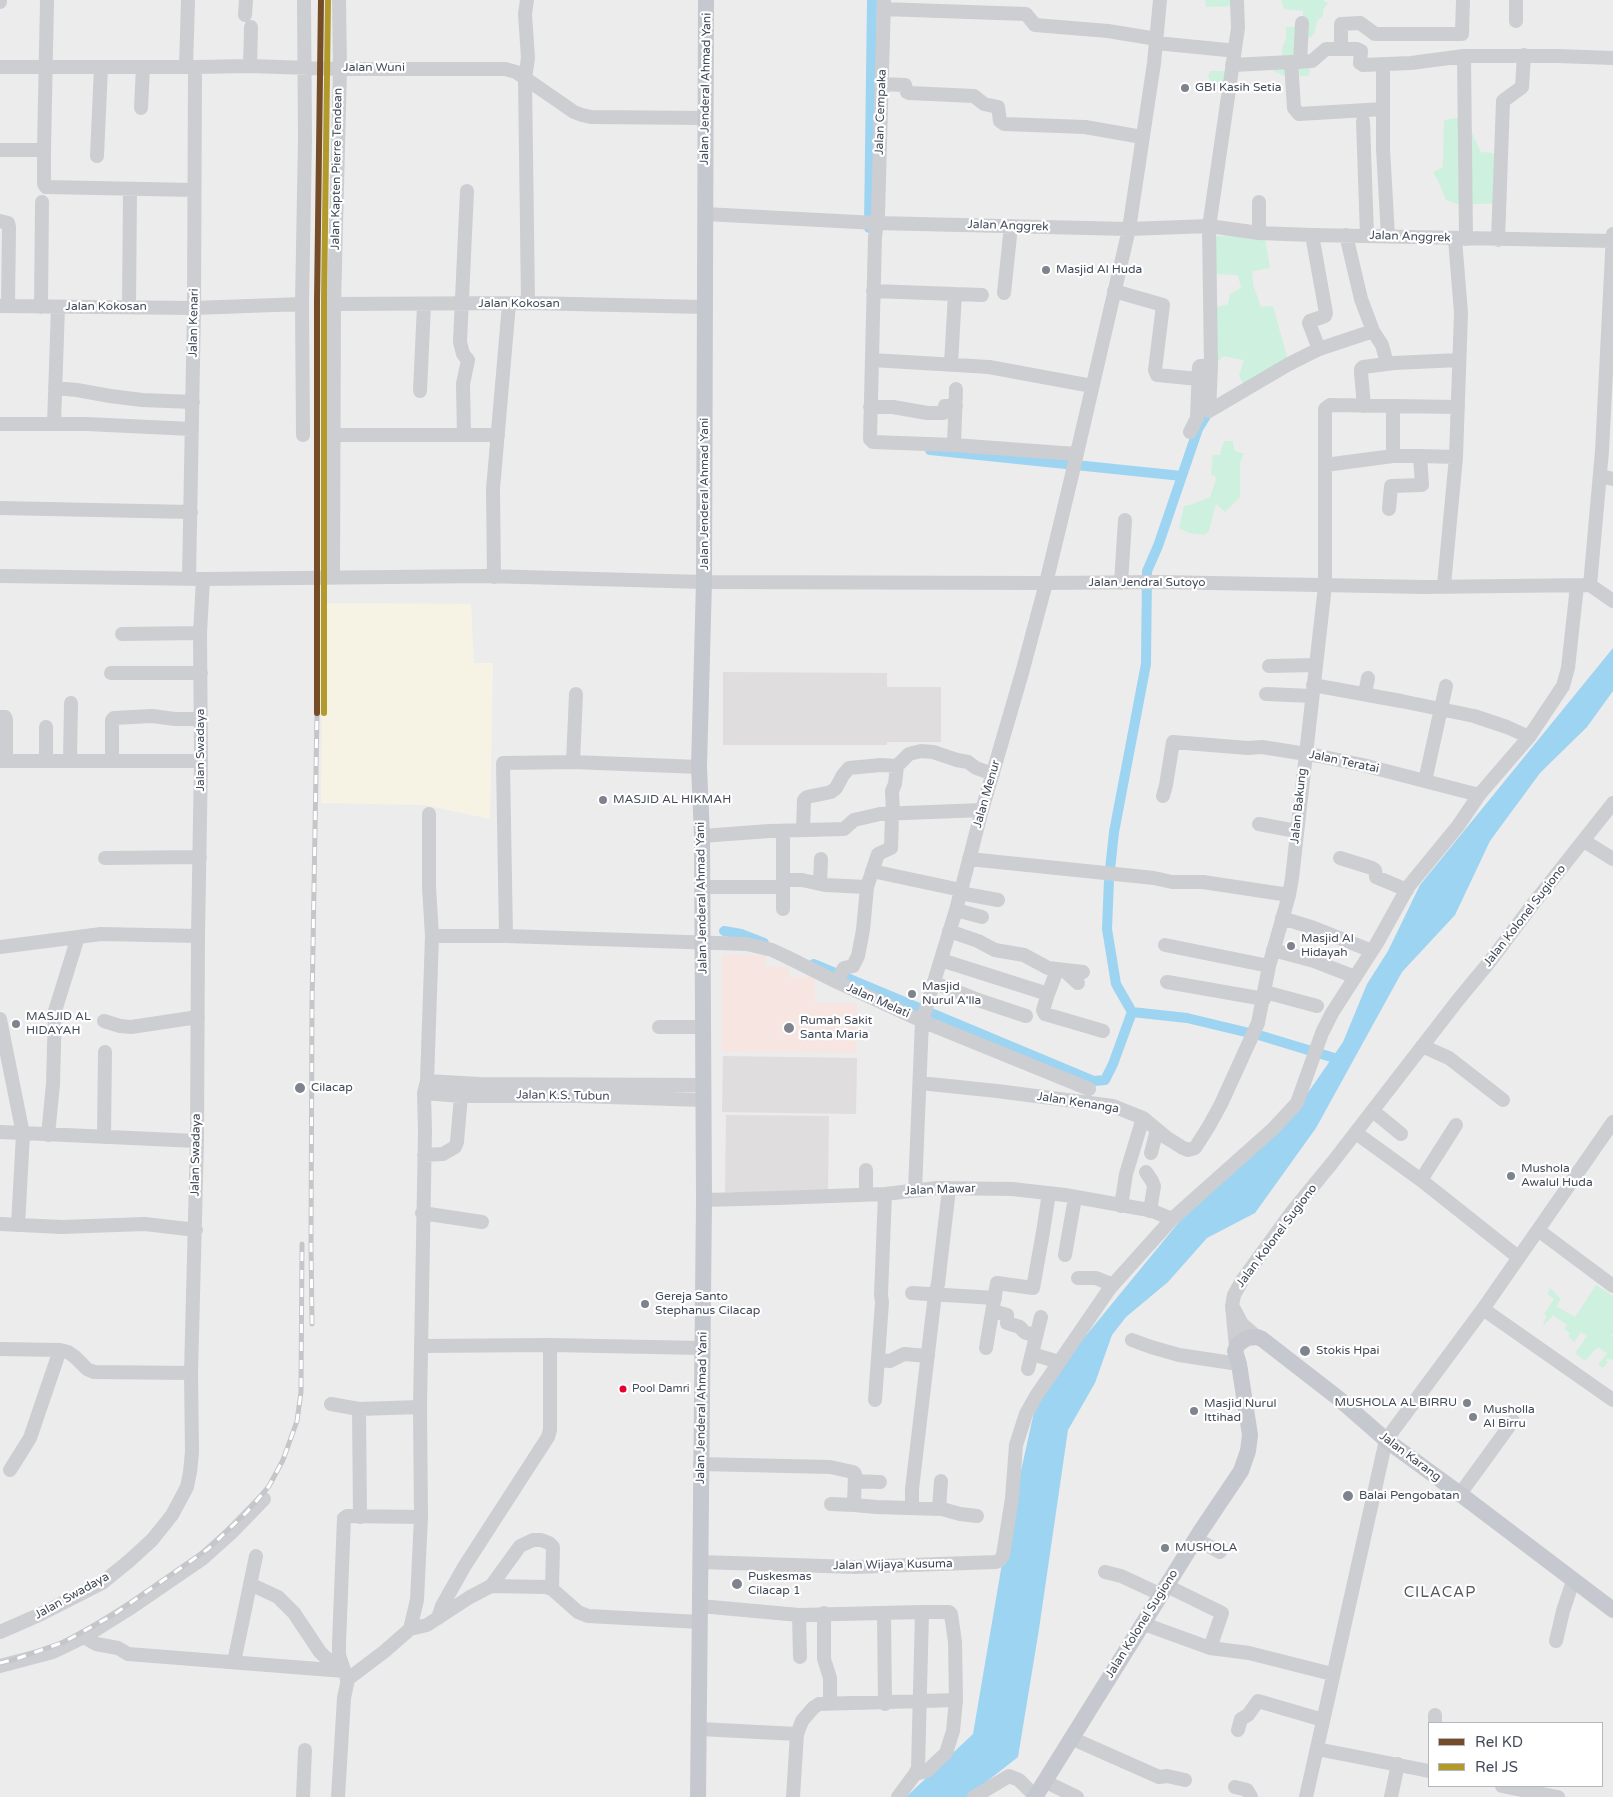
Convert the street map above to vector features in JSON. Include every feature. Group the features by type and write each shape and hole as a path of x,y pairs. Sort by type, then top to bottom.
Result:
{"main road":[{"name":"Jalan Jenderal Ahmad Yani","path":"698,1797 704,1200 702,836 699,767 704,582 706,0"},
{"path":"1236,1347 1247,1338 1257,1337"},
{"name":"Jalan Karang","path":"1257,1337 1338,1398 1386,1440 1613,1610"},
{"name":"Jalan Kolonel Sugiono","path":"1035,1797 1196,1539 1241,1471 1248,1450 1250,1434 1239,1364 1235,1351 1236,1347"}],"street":[{"path":"47,0 44,150 44,184 46,187 194,190"},
{"name":"Jalan Kenari","path":"188,0 194,190 191,512 196,579"},
{"path":"246,0 250,66"},
{"path":"304,0 305,139 302,304 304,435"},
{"name":"Jalan Kapten Pierre Tendean","path":"333,577 334,304 340,69 339,0"},
{"path":"527,0 525,14 528,58 525,78 528,303"},
{"name":"Jalan Menur","path":"924,1015 956,910 1046,583 1071,479 1129,229 1157,41 1160,0"},
{"path":"1206,226 1232,65 1237,0"},
{"path":"1341,49 1341,24 1360,23 1375,34 1462,34 1463,0"},
{"path":"1516,0 1516,22"},
{"path":"883,5 1026,14 1035,25 1108,30 1157,41 1227,50"},
{"name":"Jalan Cempaka","path":"883,5 878,214 871,223 873,291 870,438 872,442 954,446"},
{"path":"1302,23 1296,62 1294,108 1299,114 1383,108"},
{"path":"1203,417 1206,226 1214,136 1227,50 1235,29"},
{"path":"1232,65 1312,61 1326,49 1359,49 1360,63 1363,65 1411,63 1464,56 1613,58"},
{"path":"1444,586 1456,457 1458,407 1464,56"},
{"path":"1498,240 1503,101 1522,87 1524,56"},
{"path":"1383,64 1388,236"},
{"name":"Jalan Wuni","path":"0,66 504,69 516,72 574,112 582,115 591,117 705,118"},
{"path":"96,156 101,66"},
{"path":"141,108 143,67"},
{"path":"881,84 906,85 907,92 909,93 974,96 984,104 998,107 1000,121 1004,124 1085,127 1142,137"},
{"path":"1362,120 1367,235"},
{"path":"0,150 44,150"},
{"path":"129,307 130,189"},
{"path":"464,435 463,384 468,360 460,342 466,191"},
{"path":"41,307 42,202"},
{"path":"1259,202 1259,233"},
{"name":"Jalan Anggrek","path":"705,214 871,223 1129,229 1206,226 1259,233 1312,236 1367,235 1498,240 1613,241"},
{"path":"0,220 8,223 9,227 4,306"},
{"path":"1004,293 1011,226"},
{"path":"1032,1354 1059,1362 1113,1285 1172,1219 1285,1118 1297,1103 1322,1033 1332,1013 1372,951 1407,890 1458,826 1479,795 1528,737 1563,686 1607,477 1613,234"},
{"path":"1346,235 1361,299 1373,331 1382,345 1387,363"},
{"path":"1312,236 1326,313 1325,316 1309,323 1319,349"},
{"path":"873,291 982,295"},
{"path":"1114,291 1163,305 1157,375 1204,369"},
{"path":"951,364 955,294"},
{"name":"Jalan Kokosan","path":"334,304 528,303 705,307"},
{"name":"Jalan Kokosan","path":"4,306 194,308 302,304"},
{"path":"420,390 424,304"},
{"path":"494,576 493,489 509,304"},
{"path":"54,424 58,307"},
{"path":"1190,432 1203,417 1289,364 1319,349 1373,331"},
{"path":"872,360 951,364 1015,372 1092,386"},
{"path":"1458,407 1364,406 1361,369 1387,363 1459,360"},
{"path":"55,388 142,400 193,402"},
{"path":"956,389 954,446 1075,458"},
{"name":"Jalan Bakung","path":"1250,1042 1258,1023 1269,966 1289,895 1325,586 1324,435 1326,407 1330,405 1364,406"},
{"path":"870,407 893,407 927,413 943,413 946,406 956,406"},
{"path":"1393,406 1393,456"},
{"path":"0,424 192,429"},
{"path":"334,435 498,435"},
{"path":"1325,465 1393,456 1456,457"},
{"path":"1389,509 1391,486 1422,485 1420,456"},
{"path":"0,508 191,512"},
{"path":"1121,583 1125,520"},
{"name":"Jalan Jendral Sutoyo","path":"0,576 196,579 494,576 704,582 1147,582 1325,586 1583,585"},
{"name":"Jalan Swadaya","path":"0,1632 39,1615 102,1582 129,1561 152,1540 172,1515 187,1487 190,1472 192,1452 191,1373 196,1230 201,761 200,633 196,579"},
{"path":"1583,585 1613,601"},
{"path":"122,634 200,633"},
{"path":"1269,666 1316,665"},
{"path":"111,673 201,673"},
{"path":"1365,694 1368,678"},
{"path":"1425,781 1446,686"},
{"path":"1266,694 1313,691 1365,694 1474,716 1507,727 1528,737"},
{"path":"573,762 576,694"},
{"path":"70,761 71,703"},
{"path":"112,761 112,720 114,718 152,716 175,719 201,719"},
{"path":"0,717 5,717 6,720 3,761 201,761"},
{"path":"46,727 46,761"},
{"name":"Jalan Teratai","path":"1163,796 1172,742 1248,748 1262,747 1305,754 1362,765 1479,795"},
{"path":"840,975 853,966 858,956 863,930 867,887 878,854 891,848 892,791 895,784 896,766 909,754 921,751 933,752 968,762 976,768 992,774"},
{"path":"506,936 503,763 573,762 699,767"},
{"path":"803,830 804,800 807,797 832,792 840,783 847,769 881,765 896,766"},
{"name":"Jalan Kolonel Sugiono","path":"1236,1347 1232,1306 1234,1294 1243,1279 1291,1213 1356,1133 1613,803"},
{"path":"702,836 783,830 844,829 854,820 880,814 982,810"},
{"path":"410,1629 416,1600 421,1518 422,1212 425,1087 432,936 429,887 429,814"},
{"path":"1259,824 1296,831"},
{"path":"783,830 783,909"},
{"path":"1584,841 1613,859"},
{"path":"106,858 200,857"},
{"path":"1340,858 1372,868 1375,870 1376,876 1407,890"},
{"path":"820,884 822,859"},
{"path":"969,859 1106,873 1172,882 1203,882 1289,895"},
{"path":"872,871 998,900"},
{"path":"702,887 783,883 802,880 820,884 867,887"},
{"path":"956,910 982,918"},
{"path":"1282,918 1314,928 1372,951"},
{"path":"949,931 978,941 995,950 1024,955 1038,964 1081,978"},
{"path":"0,946 102,934 198,936"},
{"name":"Jalan Melati","path":"432,936 506,936 747,944 772,950 840,975 924,1015 919,1060 920,1083 915,1190"},
{"path":"48,1135 53,1084 55,1012 78,937"},
{"path":"1165,946 1269,966"},
{"path":"1273,950 1314,961 1355,977"},
{"path":"941,960 1048,994"},
{"path":"1061,970 1048,994 1043,1010 1045,1014 1103,1031"},
{"path":"1167,982 1264,996 1317,1006"},
{"path":"935,983 1026,1016"},
{"path":"924,1015 1090,1089"},
{"path":"104,1021 131,1027 198,1017"},
{"path":"0,1018 23,1134 18,1225"},
{"path":"659,1027 704,1027"},
{"name":"Jalan Kenanga","path":"920,1083 1113,1106 1143,1118 1167,1138 1188,1150 1196,1148 1209,1126 1239,1061 1250,1042"},
{"path":"1422,1046 1449,1058 1503,1100"},
{"path":"104,1137 106,1052"},
{"name":"Jalan K.S. Tubun","path":"425,1087 479,1084 577,1091 703,1093"},
{"name":"Jalan K.S. Tubun","path":"425,1087 461,1096 577,1091"},
{"path":"424,1156 443,1154 455,1147 461,1096"},
{"path":"1373,1111 1401,1134"},
{"path":"1121,1206 1126,1174 1143,1118"},
{"path":"1421,1180 1456,1125"},
{"path":"1152,1153 1157,1130"},
{"path":"1306,1797 1332,1674 1386,1440 1483,1309 1518,1257 1610,1131"},
{"path":"0,1132 197,1141"},
{"path":"1356,1133 1421,1180 1518,1257"},
{"path":"866,1170 866,1194"},
{"path":"1146,1172 1154,1186 1150,1211"},
{"name":"Jalan Mawar","path":"704,1200 885,1194 915,1190 990,1188 1049,1193 1150,1211 1172,1219"},
{"path":"912,1508 912,1489 935,1294 938,1284 950,1189"},
{"path":"986,1348 998,1282 1032,1288 1049,1193"},
{"path":"874,1400 882,1302 885,1194"},
{"path":"1065,1255 1075,1198"},
{"path":"422,1212 482,1222"},
{"path":"0,1224 61,1227 145,1224 196,1230"},
{"path":"1538,1230 1613,1286"},
{"path":"1078,1278 1096,1278 1113,1285"},
{"path":"912,1293 935,1294 994,1305 1008,1315 1007,1324 1020,1327 1024,1332 1036,1336"},
{"path":"1232,1306 1242,1324 1257,1337"},
{"path":"1483,1309 1613,1400"},
{"path":"1028,1368 1041,1317"},
{"path":"1132,1340 1179,1355 1239,1364"},
{"path":"421,1346 550,1345 702,1348"},
{"path":"438,1618 442,1606 464,1567 548,1437 550,1430 550,1345"},
{"path":"0,1349 60,1350 68,1352 87,1369 94,1372 191,1373"},
{"path":"10,1470 30,1438 60,1350"},
{"path":"878,1360 890,1361 904,1354 928,1356"},
{"name":"Jalan Wijaya Kusuma","path":"700,1562 855,1566 996,1562 1000,1560 1012,1498 1016,1445 1036,1396 1059,1362"},
{"path":"331,1404 359,1409 420,1407"},
{"path":"359,1409 360,1517"},
{"path":"1460,1494 1512,1421"},
{"path":"700,1464 830,1467 853,1472 855,1474 854,1504"},
{"path":"855,1481 880,1482"},
{"path":"939,1509 941,1481"},
{"path":"0,1666 53,1652 84,1637 132,1608 202,1559 231,1534 264,1499"},
{"path":"831,1504 939,1509 977,1516"},
{"path":"338,1797 344,1698 344,1671 339,1643 344,1518 347,1516 421,1518"},
{"path":"1196,1539 1220,1552"},
{"path":"84,1637 96,1644 118,1648 128,1654 344,1671 385,1651 410,1629 427,1625 470,1597 491,1586 520,1546 533,1540 541,1540 553,1547 552,1589"},
{"path":"234,1662 256,1556"},
{"path":"1105,1572 1164,1590 1222,1613 1210,1648"},
{"path":"1556,1641 1563,1611 1574,1581"},
{"path":"250,1584 278,1597 294,1613 320,1652 344,1671"},
{"path":"491,1586 546,1587 552,1589 571,1606 588,1616 949,1612 951,1614 955,1642 956,1700 953,1731 946,1753 927,1771 915,1774"},
{"path":"898,1797 918,1768 922,1612"},
{"path":"824,1613 824,1659 830,1678 830,1703"},
{"path":"884,1613 885,1704"},
{"path":"799,1615 800,1657"},
{"path":"1144,1624 1210,1648 1248,1653 1332,1674"},
{"path":"793,1797 797,1734 802,1721 819,1704 885,1704 956,1700"},
{"path":"1238,1730 1241,1719 1248,1714 1258,1701 1323,1720"},
{"path":"700,1729 797,1734"},
{"path":"1071,1738 1159,1777 1167,1776 1185,1780"},
{"path":"1317,1749 1428,1770"},
{"path":"303,1797 305,1750"},
{"path":"1391,1797 1398,1764"},
{"path":"974,1797 1009,1776 1019,1780 1035,1797"},
{"path":"1044,1781 1077,1797"},
{"path":"1234,1787 1247,1790 1251,1797"},
{"path":"1507,1787 1558,1797"}],"shaded area":[{"path":"323,603 471,604 474,663 493,663 490,819 424,805 321,803"},
{"path":"723,672 887,673 887,687 941,687 941,742 887,742 887,745 723,745"},
{"name":"Rumah Sakit Santa Maria","path":"722,955 766,955 766,967 789,967 789,977 815,977 815,1003 857,1003 856,1053 722,1052"},
{"path":"723,1056 857,1058 856,1114 722,1112"},
{"path":"726,1115 829,1116 828,1193 725,1192"}],"green space":[{"path":"1205,0 1235,0 1235,6 1206,7"},
{"path":"1281,0 1323,0 1328,3 1323,10 1323,16 1317,21 1314,34 1305,41 1302,56 1310,70 1308,76 1286,77 1273,71 1275,64 1282,59 1286,27 1303,26 1303,11 1284,9"},
{"path":"1229,40 1237,40 1230,86 1211,82 1208,77 1210,71 1225,71"},
{"path":"1469,116 1471,131 1481,152 1492,153 1502,161 1498,203 1460,205 1446,200 1433,172 1443,167 1444,120"},
{"path":"1213,236 1265,237 1270,268 1252,271 1253,285 1261,307 1273,306 1288,360 1247,389 1239,376 1244,360 1223,356 1212,369 1213,308 1228,304 1230,294 1241,288 1238,275 1213,274"},
{"path":"1225,441 1233,441 1234,450 1244,453 1240,463 1240,497 1225,512 1216,504 1209,531 1204,535 1189,533 1179,528 1184,506 1210,497 1216,480 1215,476 1211,475 1213,455 1220,455"},
{"path":"1596,1285 1613,1296 1613,1333 1611,1335 1613,1337 1613,1360 1607,1359 1608,1362 1603,1368 1598,1365 1607,1353 1598,1347 1585,1361 1575,1353 1587,1336 1581,1332 1574,1342 1568,1336 1570,1333 1564,1329 1567,1325 1553,1315 1544,1325 1543,1323 1547,1316 1544,1314 1554,1299 1547,1294 1550,1288 1561,1299 1556,1306 1575,1317"}],"water":[{"path":"1613,648 1613,691 1587,727 1540,773 1490,841 1455,915 1402,972 1316,1128 1255,1213 1207,1238 1168,1282 1126,1317 1112,1335 1095,1383 1068,1430 1018,1757 967,1797 906,1797 973,1734 1007,1534 1038,1394 1179,1222 1287,1123 1343,1042 1367,984 1388,951 1420,885"}],"waterway":[{"path":"869,228 872,0"},
{"path":"1206,403 1206,416 1198,429 1158,546 1147,571 1146,664 1114,832 1109,879 1107,929 1116,984 1132,1012 1187,1018 1262,1036 1341,1060"},
{"path":"930,450 1182,476"},
{"path":"724,931 741,934 764,943"},
{"path":"814,964 1094,1081 1105,1080 1113,1064 1132,1012"}],"railway":[{"path":"312,1324 312,1004 317,713"},
{"path":"0,1663 64,1642 113,1615 208,1549 247,1512 269,1486 283,1460 297,1421 301,1392 302,1244"}],"rail line":[{"name":"KD","path":"317,713 317,301 321,0"},
{"name":"JS","path":"324,713 324,301 328,0"}],"place":[{"name":"GBI Kasih Setia","path":"1185,88"},
{"name":"Masjid Al Huda","path":"1046,270"},
{"name":"MASJID AL HIKMAH","path":"603,800"},
{"name":"Masjid Al Hidayah","path":"1291,946"},
{"name":"Masjid Nurul A'lla","path":"912,994"},
{"name":"MASJID AL HIDAYAH","path":"16,1024"},
{"name":"Rumah Sakit Santa Maria","path":"789,1028"},
{"name":"Cilacap","path":"300,1088"},
{"name":"Mushola Awalul Huda","path":"1511,1176"},
{"name":"Gereja Santo Stephanus Cilacap","path":"645,1304"},
{"name":"Stokis Hpai","path":"1305,1351"},
{"name":"Pool Damri","path":"623,1389"},
{"name":"MUSHOLA AL BIRRU","path":"1467,1403"},
{"name":"Masjid Nurul Ittihad","path":"1194,1411"},
{"name":"Musholla Al Birru","path":"1473,1417"},
{"name":"Balai Pengobatan","path":"1348,1496"},
{"name":"MUSHOLA","path":"1165,1548"},
{"name":"Puskesmas Cilacap 1","path":"737,1584"}],"district":[{"name":"CILACAP","path":"1440,1593"}]}
